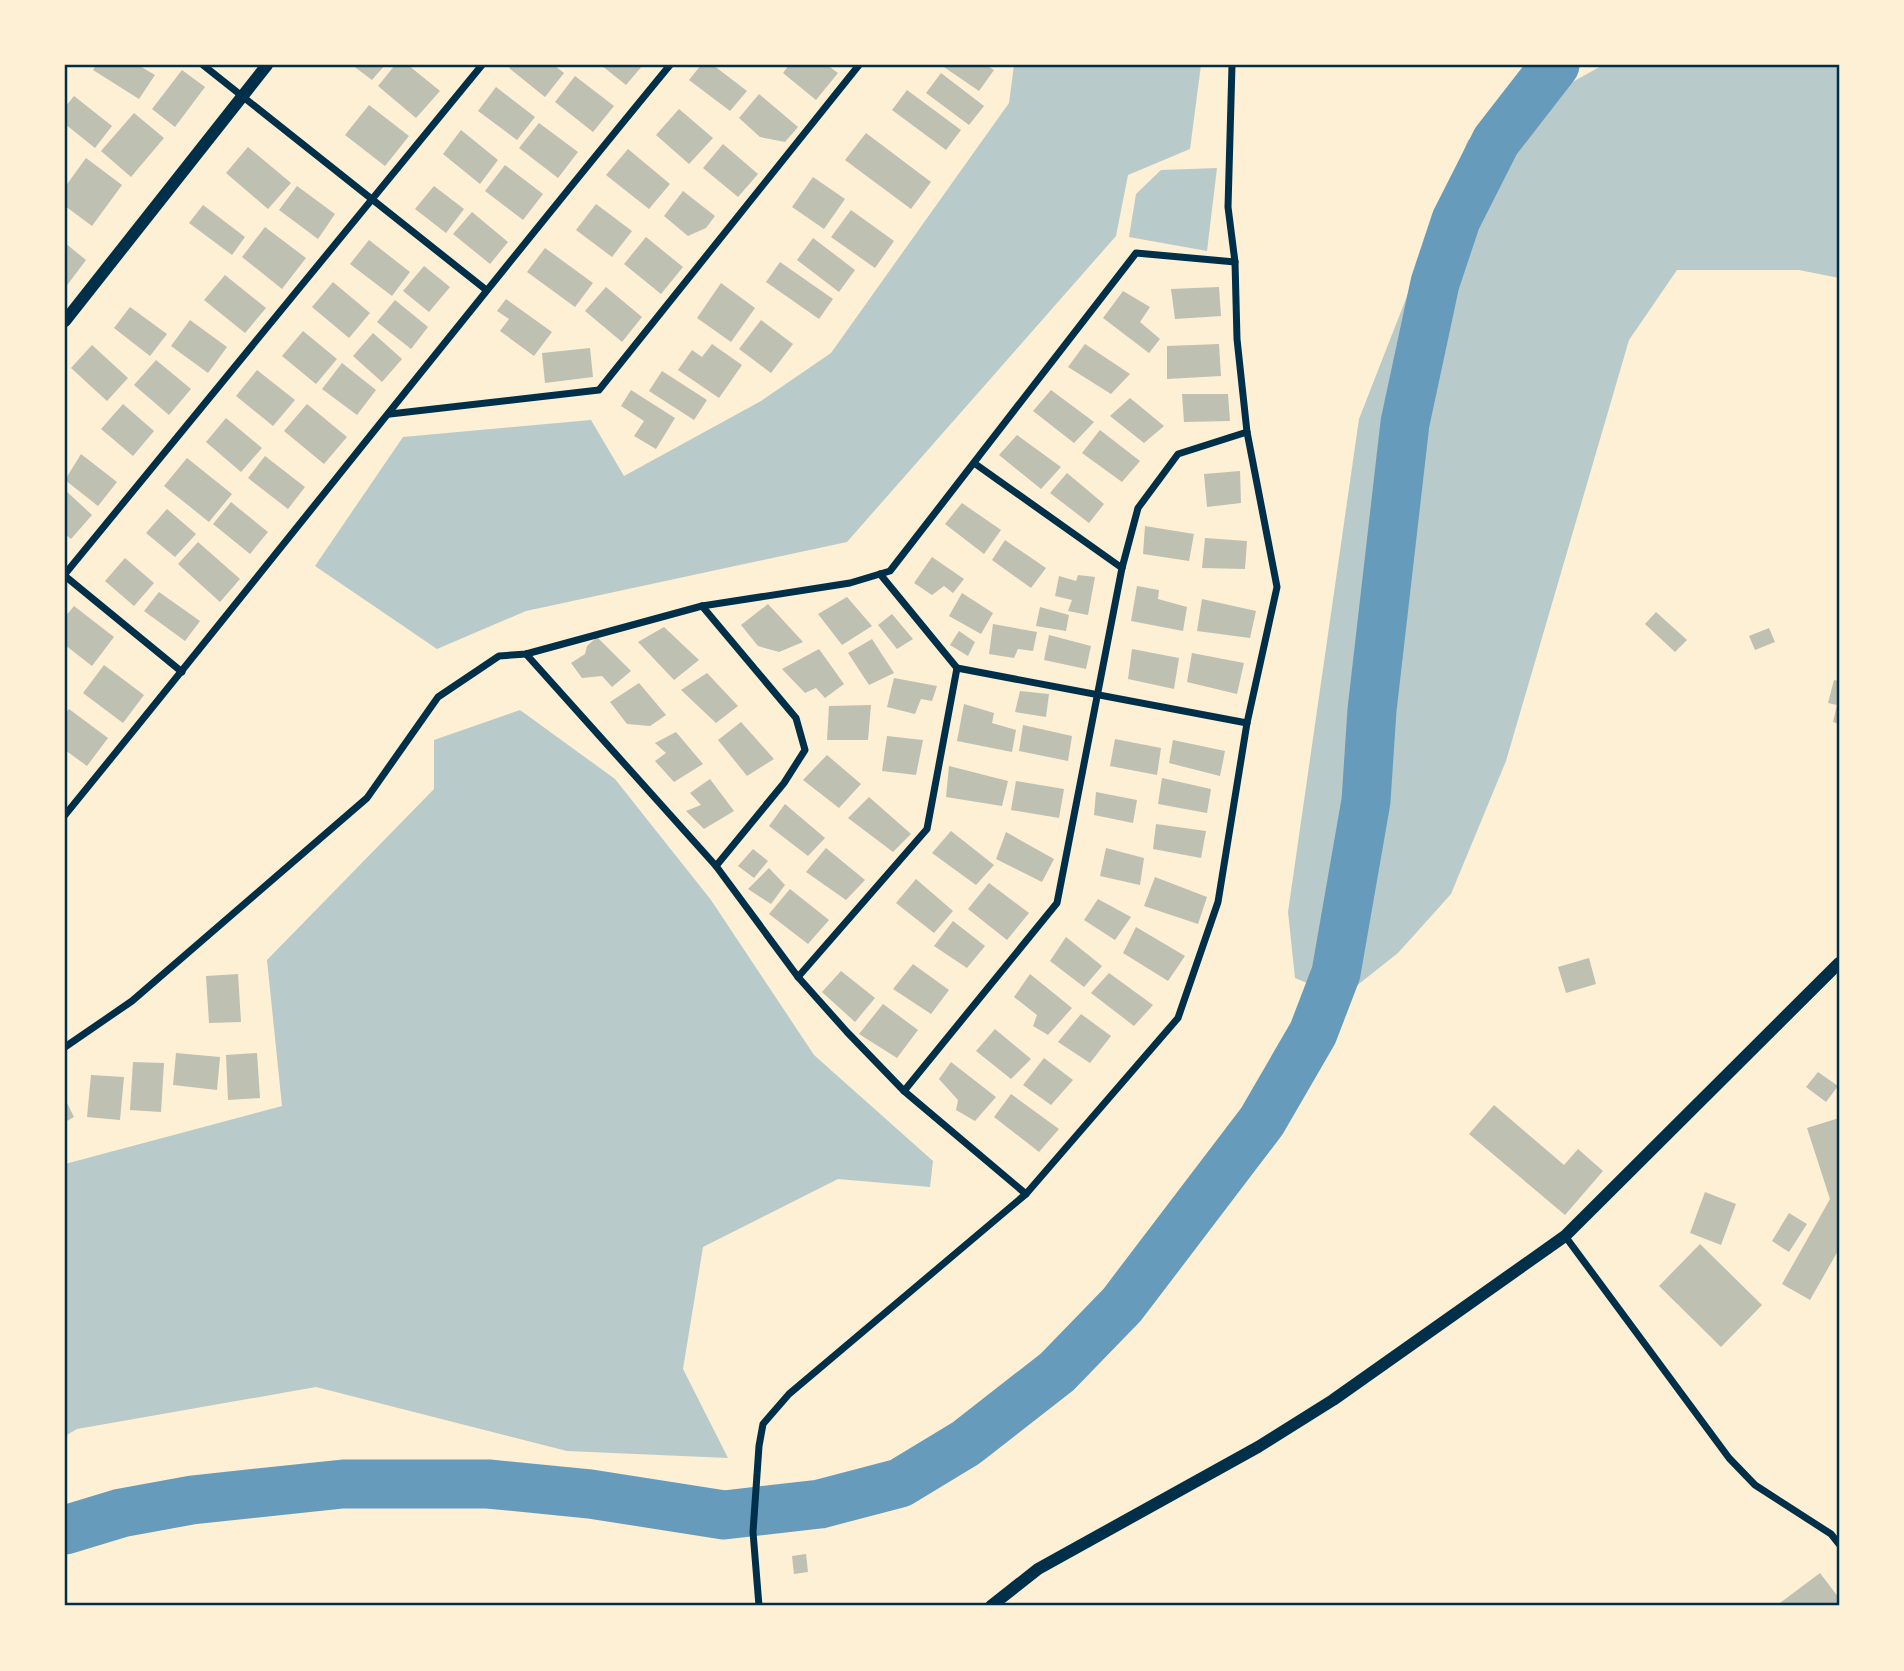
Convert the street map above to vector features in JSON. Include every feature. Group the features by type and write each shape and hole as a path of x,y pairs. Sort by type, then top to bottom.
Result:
{"street":[{"path":"203,65 485,289"},
{"path":"65,321 267,65"},
{"path":"182,672 65,575 482,65"},
{"path":"65,815 390,414 485,289 670,65"},
{"path":"390,414 599,390 859,65"},
{"path":"759,1606 753,1532 763,1424 789,1394 1026,1194 1178,1018 1218,902 1247,723 1277,587 1247,432 1237,339 1235,262 1228,207 1232,65"},
{"path":"65,1047 132,1001 367,799 438,697 499,656 526,654 702,606 850,583 890,571 1136,253 1235,262"},
{"path":"904,1091 1057,903 1122,568 1138,508 1178,454 1247,432"},
{"path":"974,463 1122,568"},
{"path":"880,574 957,668 1247,723"},
{"path":"702,606 796,718 805,750 784,783 716,866"},
{"path":"526,654 716,866 798,977 904,1091 1026,1194"},
{"path":"798,977 927,829 957,668"},
{"path":"991,1606 1038,1569 1258,1447 1333,1400 1565,1236 1839,962"},
{"path":"1565,1236 1729,1458 1755,1485 1831,1534 1839,1544"}],"shaded area":[{"path":"1014,65 1201,65 1190,149 1128,175 1116,236 847,542 526,611 437,649 315,566 403,437 591,420 624,476 761,401 831,353 1009,103"},
{"path":"1603,65 1839,65 1839,278 1799,270 1677,270 1629,340 1506,761 1451,894 1398,953 1350,991 1331,993 1295,978 1288,912 1359,419 1468,140"},
{"path":"1217,168 1207,251 1129,237 1136,194 1161,170"},
{"path":"520,710 615,779 711,900 814,1055 933,1161 930,1187 838,1179 703,1247 683,1369 728,1458 567,1451 316,1387 77,1429 65,1436 65,1164 282,1106 267,960 434,789 434,740"}],"building":[{"path":"96,65 138,65 155,75 139,99 93,70"},
{"path":"352,65 385,65 372,80"},
{"path":"395,65 408,65 440,91 416,118 378,86"},
{"path":"512,65 554,65 564,73 545,97 509,68"},
{"path":"601,65 643,65 626,85"},
{"path":"701,65 713,65 747,91 730,111 689,80"},
{"path":"789,65 827,65 838,73 816,100 783,73"},
{"path":"941,65 986,65 994,70 979,91"},
{"path":"182,70 205,87 175,127 152,109"},
{"path":"941,73 984,106 969,125 926,93"},
{"path":"575,76 614,106 593,132 555,102"},
{"path":"496,87 535,117 517,140 478,111"},
{"path":"907,90 961,130 946,150 892,110"},
{"path":"759,94 798,127 785,142 760,137 739,118"},
{"path":"74,96 112,126 95,148 65,124 65,107"},
{"path":"369,105 409,136 385,166 345,135"},
{"path":"679,109 713,138 689,164 656,135"},
{"path":"134,113 164,138 131,177 101,151"},
{"path":"539,123 578,152 558,178 519,148"},
{"path":"461,130 498,160 480,184 443,154"},
{"path":"866,133 931,182 911,209 845,160"},
{"path":"723,144 758,174 738,197 703,168"},
{"path":"248,147 291,183 268,209 226,173"},
{"path":"628,149 670,184 649,209 606,175"},
{"path":"86,158 122,185 92,226 65,206 65,187"},
{"path":"505,165 543,194 523,220 485,191"},
{"path":"813,177 845,199 824,229 792,207"},
{"path":"297,186 335,214 318,239 279,210"},
{"path":"434,186 464,209 446,233 415,209"},
{"path":"683,191 715,216 706,228 688,236 664,216"},
{"path":"596,204 632,231 612,257 576,230"},
{"path":"203,205 245,237 232,255 189,223"},
{"path":"851,210 894,241 875,268 831,237"},
{"path":"472,212 508,242 490,264 453,234"},
{"path":"265,227 306,258 282,289 242,257"},
{"path":"646,237 683,267 661,294 624,264"},
{"path":"813,238 855,270 839,292 797,260"},
{"path":"369,240 410,272 392,296 350,264"},
{"path":"65,243 86,260 65,288"},
{"path":"545,248 593,283 575,307 527,272"},
{"path":"780,262 833,299 819,319 766,282"},
{"path":"424,266 450,287 429,312 403,291"},
{"path":"225,275 266,308 245,333 204,300"},
{"path":"333,282 370,313 349,338 312,307"},
{"path":"721,283 755,308 731,342 697,318"},
{"path":"606,287 642,317 622,342 585,311"},
{"path":"1219,287 1221,316 1175,319 1171,289"},
{"path":"1123,291 1150,307 1140,322 1160,339 1149,353 1103,318"},
{"path":"506,299 552,332 534,356 500,331 509,319 497,311"},
{"path":"395,300 428,327 411,349 377,322"},
{"path":"130,307 167,334 150,356 114,328"},
{"path":"190,320 227,347 208,373 171,346"},
{"path":"761,320 793,344 771,373 739,349"},
{"path":"303,331 337,359 316,384 282,356"},
{"path":"373,333 402,359 382,382 353,356"},
{"path":"712,344 742,365 719,398 678,370 692,350 702,357"},
{"path":"1085,344 1130,374 1111,394 1068,367"},
{"path":"1219,344 1221,376 1167,379 1167,346"},
{"path":"92,345 128,378 107,401 71,368"},
{"path":"590,348 593,377 545,383 542,353"},
{"path":"156,360 191,389 169,415 134,385"},
{"path":"342,363 376,390 357,415 322,389"},
{"path":"257,370 295,400 273,426 236,396"},
{"path":"662,371 707,400 694,420 649,391"},
{"path":"631,390 675,418 656,449 634,436 644,421 621,406"},
{"path":"1051,390 1094,422 1074,443 1033,411"},
{"path":"1182,394 1228,394 1230,421 1184,422"},
{"path":"1130,398 1164,426 1144,443 1110,416"},
{"path":"123,404 154,431 133,456 101,429"},
{"path":"307,404 347,437 324,464 284,431"},
{"path":"226,418 262,448 241,472 206,442"},
{"path":"1100,430 1140,461 1122,482 1082,453"},
{"path":"1017,435 1061,467 1041,489 999,455"},
{"path":"81,454 117,482 98,506 65,480"},
{"path":"265,456 305,487 288,509 248,478"},
{"path":"187,458 232,494 209,522 164,486"},
{"path":"1240,471 1241,503 1207,507 1204,474"},
{"path":"1067,473 1104,504 1089,523 1050,493"},
{"path":"65,490 92,515 71,539 65,534"},
{"path":"231,502 268,532 250,554 213,524"},
{"path":"962,503 1001,530 984,554 945,524"},
{"path":"167,509 196,534 175,557 146,533"},
{"path":"1145,526 1194,534 1189,561 1143,554"},
{"path":"1205,538 1247,541 1245,569 1202,568"},
{"path":"1005,540 1046,568 1031,588 992,560"},
{"path":"198,542 240,579 220,602 178,564"},
{"path":"932,557 964,579 953,593 944,586 932,595 914,583"},
{"path":"125,558 154,583 134,606 105,581"},
{"path":"1078,575 1095,577 1088,615 1068,611 1072,600 1055,596 1059,576 1076,581"},
{"path":"1137,586 1159,590 1158,599 1187,607 1183,631 1131,621"},
{"path":"159,592 200,621 185,641 144,611"},
{"path":"962,593 993,613 981,634 949,616"},
{"path":"847,597 872,626 842,645 818,614"},
{"path":"1202,599 1256,611 1250,638 1197,631"},
{"path":"768,604 803,642 779,652 758,646 741,625"},
{"path":"74,606 114,637 92,666 65,645 65,617"},
{"path":"1040,607 1069,615 1066,631 1036,626"},
{"path":"1656,612 1687,640 1675,652 1645,624"},
{"path":"892,614 913,639 897,649 878,625"},
{"path":"993,624 1037,632 1033,651 1018,649 1014,658 989,654"},
{"path":"664,627 699,660 674,680 638,642"},
{"path":"1769,628 1775,642 1755,650 1749,636"},
{"path":"959,631 975,642 968,656 950,645"},
{"path":"1049,635 1091,646 1086,669 1044,660"},
{"path":"597,637 631,671 612,687 602,676 582,678 571,663 585,654 587,646"},
{"path":"872,639 894,673 869,685 848,653"},
{"path":"819,649 844,684 825,698 816,688 805,693 782,669"},
{"path":"1132,649 1179,658 1174,689 1128,679"},
{"path":"1192,653 1244,663 1237,694 1187,682"},
{"path":"104,665 144,695 123,723 83,693"},
{"path":"707,673 738,706 716,723 681,690"},
{"path":"894,678 937,686 932,701 921,699 915,714 887,707"},
{"path":"1834,680 1839,681 1839,724 1833,722 1837,705 1828,703"},
{"path":"639,683 666,715 650,726 627,724 610,702"},
{"path":"1020,691 1049,694 1046,717 1015,712"},
{"path":"964,704 994,713 992,723 1016,730 1012,752 957,741"},
{"path":"871,705 868,740 827,740 829,706"},
{"path":"69,709 108,738 87,766 65,750 65,714"},
{"path":"741,722 774,759 747,776 718,740"},
{"path":"1023,725 1072,736 1068,761 1019,751"},
{"path":"676,732 703,764 674,782 655,761 666,753 655,743"},
{"path":"887,736 923,740 916,775 882,771"},
{"path":"1115,739 1161,748 1157,775 1110,766"},
{"path":"1173,740 1225,751 1220,776 1169,763"},
{"path":"827,755 861,784 839,808 803,780"},
{"path":"949,766 1008,781 1002,806 946,797"},
{"path":"1162,778 1211,789 1207,813 1158,804"},
{"path":"710,779 734,811 704,829 686,811 701,805 690,793"},
{"path":"1016,781 1064,789 1059,818 1011,810"},
{"path":"1096,792 1137,800 1133,823 1094,815"},
{"path":"869,797 911,834 893,852 848,818"},
{"path":"785,804 825,838 808,856 769,826"},
{"path":"1156,824 1206,831 1201,858 1153,849"},
{"path":"951,831 994,865 976,885 932,853"},
{"path":"1006,832 1054,859 1042,882 996,859"},
{"path":"826,848 865,880 846,900 806,872"},
{"path":"1106,848 1144,858 1140,885 1100,876"},
{"path":"753,849 768,861 754,878 738,866"},
{"path":"769,868 785,885 771,904 748,889"},
{"path":"1155,877 1207,897 1198,924 1144,906"},
{"path":"916,879 953,911 934,933 896,903"},
{"path":"989,883 1029,913 1007,940 968,909"},
{"path":"790,889 829,920 808,944 769,914"},
{"path":"1098,899 1131,917 1115,940 1084,920"},
{"path":"953,921 985,946 967,968 934,946"},
{"path":"1136,927 1185,956 1168,981 1123,953"},
{"path":"1066,937 1102,966 1084,987 1050,961"},
{"path":"1589,958 1596,984 1566,993 1558,967"},
{"path":"913,964 949,990 931,1014 893,989"},
{"path":"841,971 875,998 855,1022 822,992"},
{"path":"1109,973 1153,1005 1134,1026 1091,993"},
{"path":"238,974 241,1022 209,1023 206,976"},
{"path":"1030,974 1072,1008 1048,1035 1033,1026 1037,1015 1014,997"},
{"path":"883,1004 918,1030 897,1058 859,1034"},
{"path":"1081,1014 1111,1036 1090,1063 1058,1042"},
{"path":"995,1029 1031,1059 1011,1079 976,1051"},
{"path":"176,1053 220,1057 217,1090 173,1085"},
{"path":"257,1053 260,1098 228,1100 226,1055"},
{"path":"1044,1058 1073,1080 1051,1105 1023,1085"},
{"path":"133,1062 164,1063 161,1112 130,1110"},
{"path":"951,1062 996,1097 975,1121 956,1110 958,1100 939,1079"},
{"path":"1818,1072 1838,1086 1826,1102 1806,1087"},
{"path":"91,1075 124,1077 120,1120 87,1117"},
{"path":"1011,1094 1059,1129 1039,1152 994,1117"},
{"path":"65,1099 74,1117 65,1122"},
{"path":"1494,1105 1564,1165 1578,1149 1603,1171 1565,1215 1469,1134"},
{"path":"1839,1118 1839,1249 1810,1300 1782,1284 1830,1199 1807,1128"},
{"path":"1705,1192 1736,1204 1721,1245 1690,1233"},
{"path":"1789,1213 1807,1224 1789,1252 1772,1241"},
{"path":"1700,1244 1762,1305 1721,1347 1659,1286"},
{"path":"806,1554 808,1572 794,1574 792,1556"},
{"path":"1820,1573 1839,1598 1839,1606 1776,1606"}],"waterway":[{"path":"65,1530 121,1513 192,1500 343,1484 488,1484 590,1494 724,1515 820,1504 900,1483 966,1443 1057,1372 1122,1305 1262,1121 1313,1033 1336,973 1366,801 1372,710 1405,423 1435,283 1456,220 1496,141 1555,65"}]}
